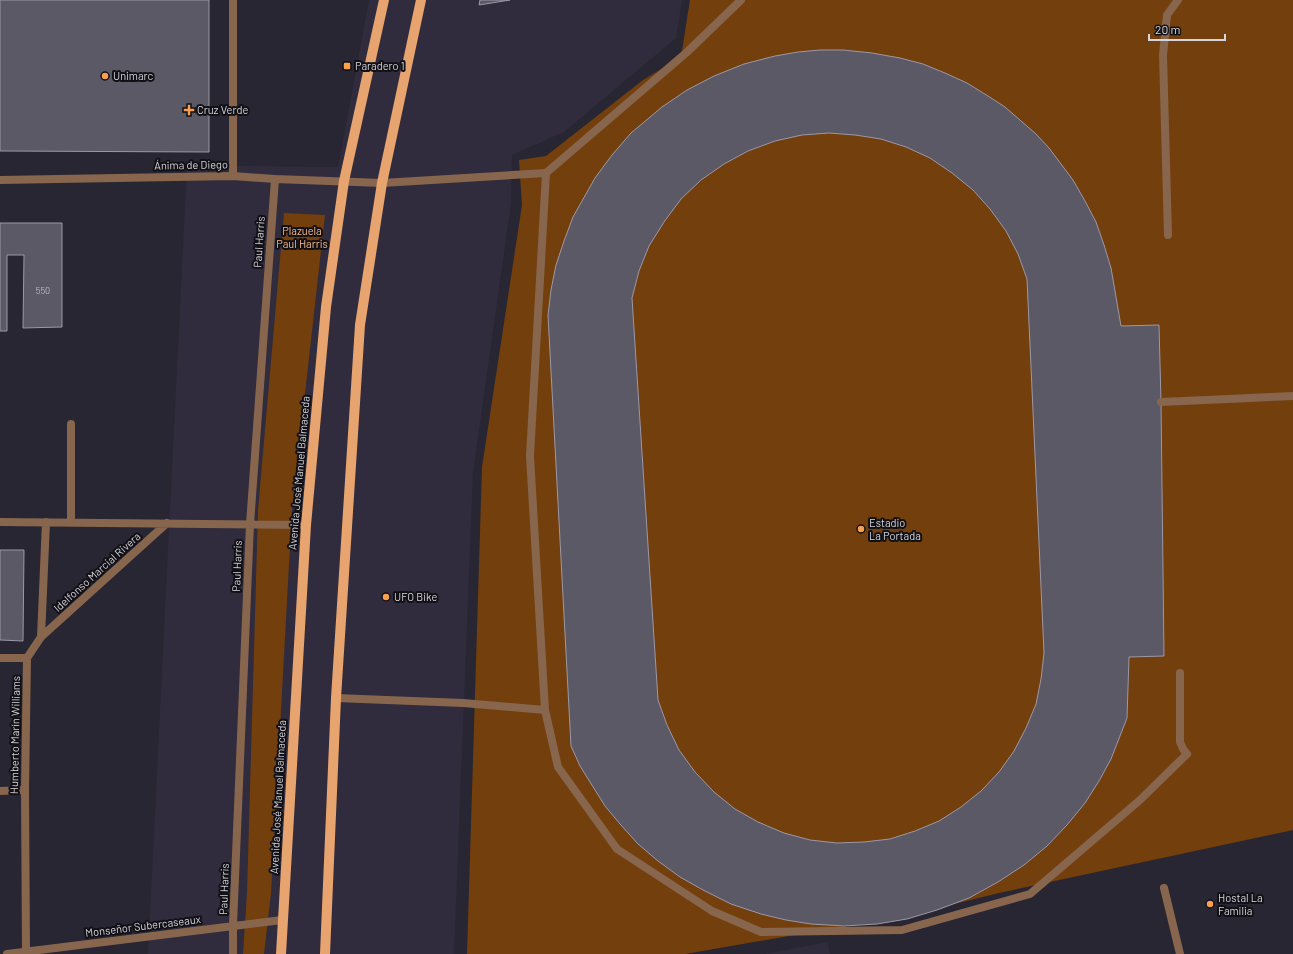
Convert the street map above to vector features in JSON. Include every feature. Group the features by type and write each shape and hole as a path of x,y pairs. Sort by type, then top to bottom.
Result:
{"main road":[{"name":"Avenida José Manuel Balmaceda","path":"281,954 306,525 326,306 344,180 384,0"},
{"path":"325,954 336,698 360,325 382,183 421,0"}],"street":[{"path":"233,176 234,0"},
{"path":"741,0 686,53 546,173 530,456 545,710 558,767 618,848 712,911 761,932 902,930 1030,894 1140,800 1187,754 1180,742 1180,673"},
{"path":"1168,235 1163,55 1167,15 1178,0"},
{"name":"Ánima de Diego","path":"0,180 233,176 275,179 344,180 382,183 546,173"},
{"name":"Paul Harris","path":"233,954 250,524 275,179"},
{"path":"1161,402 1293,396"},
{"path":"71,424 71,522"},
{"name":"Idelfonso Marcial Rivera","path":"0,522 306,525"},
{"path":"0,658 27,658 40,637 46,522"},
{"name":"Idelfonso Marcial Rivera","path":"40,637 168,523"},
{"name":"Humberto Marín Williams","path":"26,952 25,790 27,658"},
{"path":"336,698 463,703 545,710"},
{"path":"0,790 25,790"},
{"path":"1164,888 1180,954"},
{"name":"Monseñor Subercaseaux","path":"7,954 282,920"}],"shaded area":[{"path":"369,0 682,0 676,38 564,132 512,155 511,204 473,473 454,954 148,954 187,165 338,167"},
{"path":"828,942 830,954 764,954"}],"green space":[{"name":"Estadio La Portada","path":"690,0 1293,0 1293,830 999,893 954,904 907,919 853,925 685,954 467,954 482,467 522,205 519,160 546,156 643,80 681,57"},
{"name":"Plazuela Paul Harris","path":"284,213 325,215 292,510 271,893 264,954 243,954 247,893 258,510"}],"building":[{"name":"Unimarc","path":"0,0 209,0 209,152 0,151"},
{"path":"480,0 510,0 479,5"},
{"path":"843,50 872,53 923,64 967,83 1005,107 1036,134 1049,148 1073,180 1085,201 1096,222 1111,268 1121,326 1159,325 1164,656 1129,657 1127,718 1111,759 1085,803 1047,846 1024,865 998,882 969,898 907,919 877,924 844,926 811,924 786,920 761,914 731,904 680,877 638,844 605,806 580,766 571,746 548,315 556,265 573,217 595,178 631,133 662,107 687,90 714,76 744,64 798,52","holes":["829,133 881,139 906,147 930,158 952,173 973,190 990,209 1006,231 1018,254 1027,279 1044,653 1036,704 1026,728 1014,751 999,772 981,791 961,807 939,821 915,831 890,839 837,843 810,840 784,833 758,822 735,809 714,792 695,772 679,750 667,725 658,700 632,298 639,271 649,246 681,199 701,180 724,164 748,151 775,141 802,135"]},
{"path":"0,223 62,223 62,327 23,328 24,255 7,255 7,331 0,331"},
{"path":"0,550 24,550 23,641 0,640"}],"place":[{"name":"Paradero 1","path":"347,66"},
{"name":"Unimarc","path":"105,76"},
{"name":"Cruz Verde","path":"189,110"},
{"name":"Estadio La Portada","path":"861,529"},
{"name":"UFO Bike","path":"386,597"},
{"name":"Hostal La Familia","path":"1210,904"}]}
